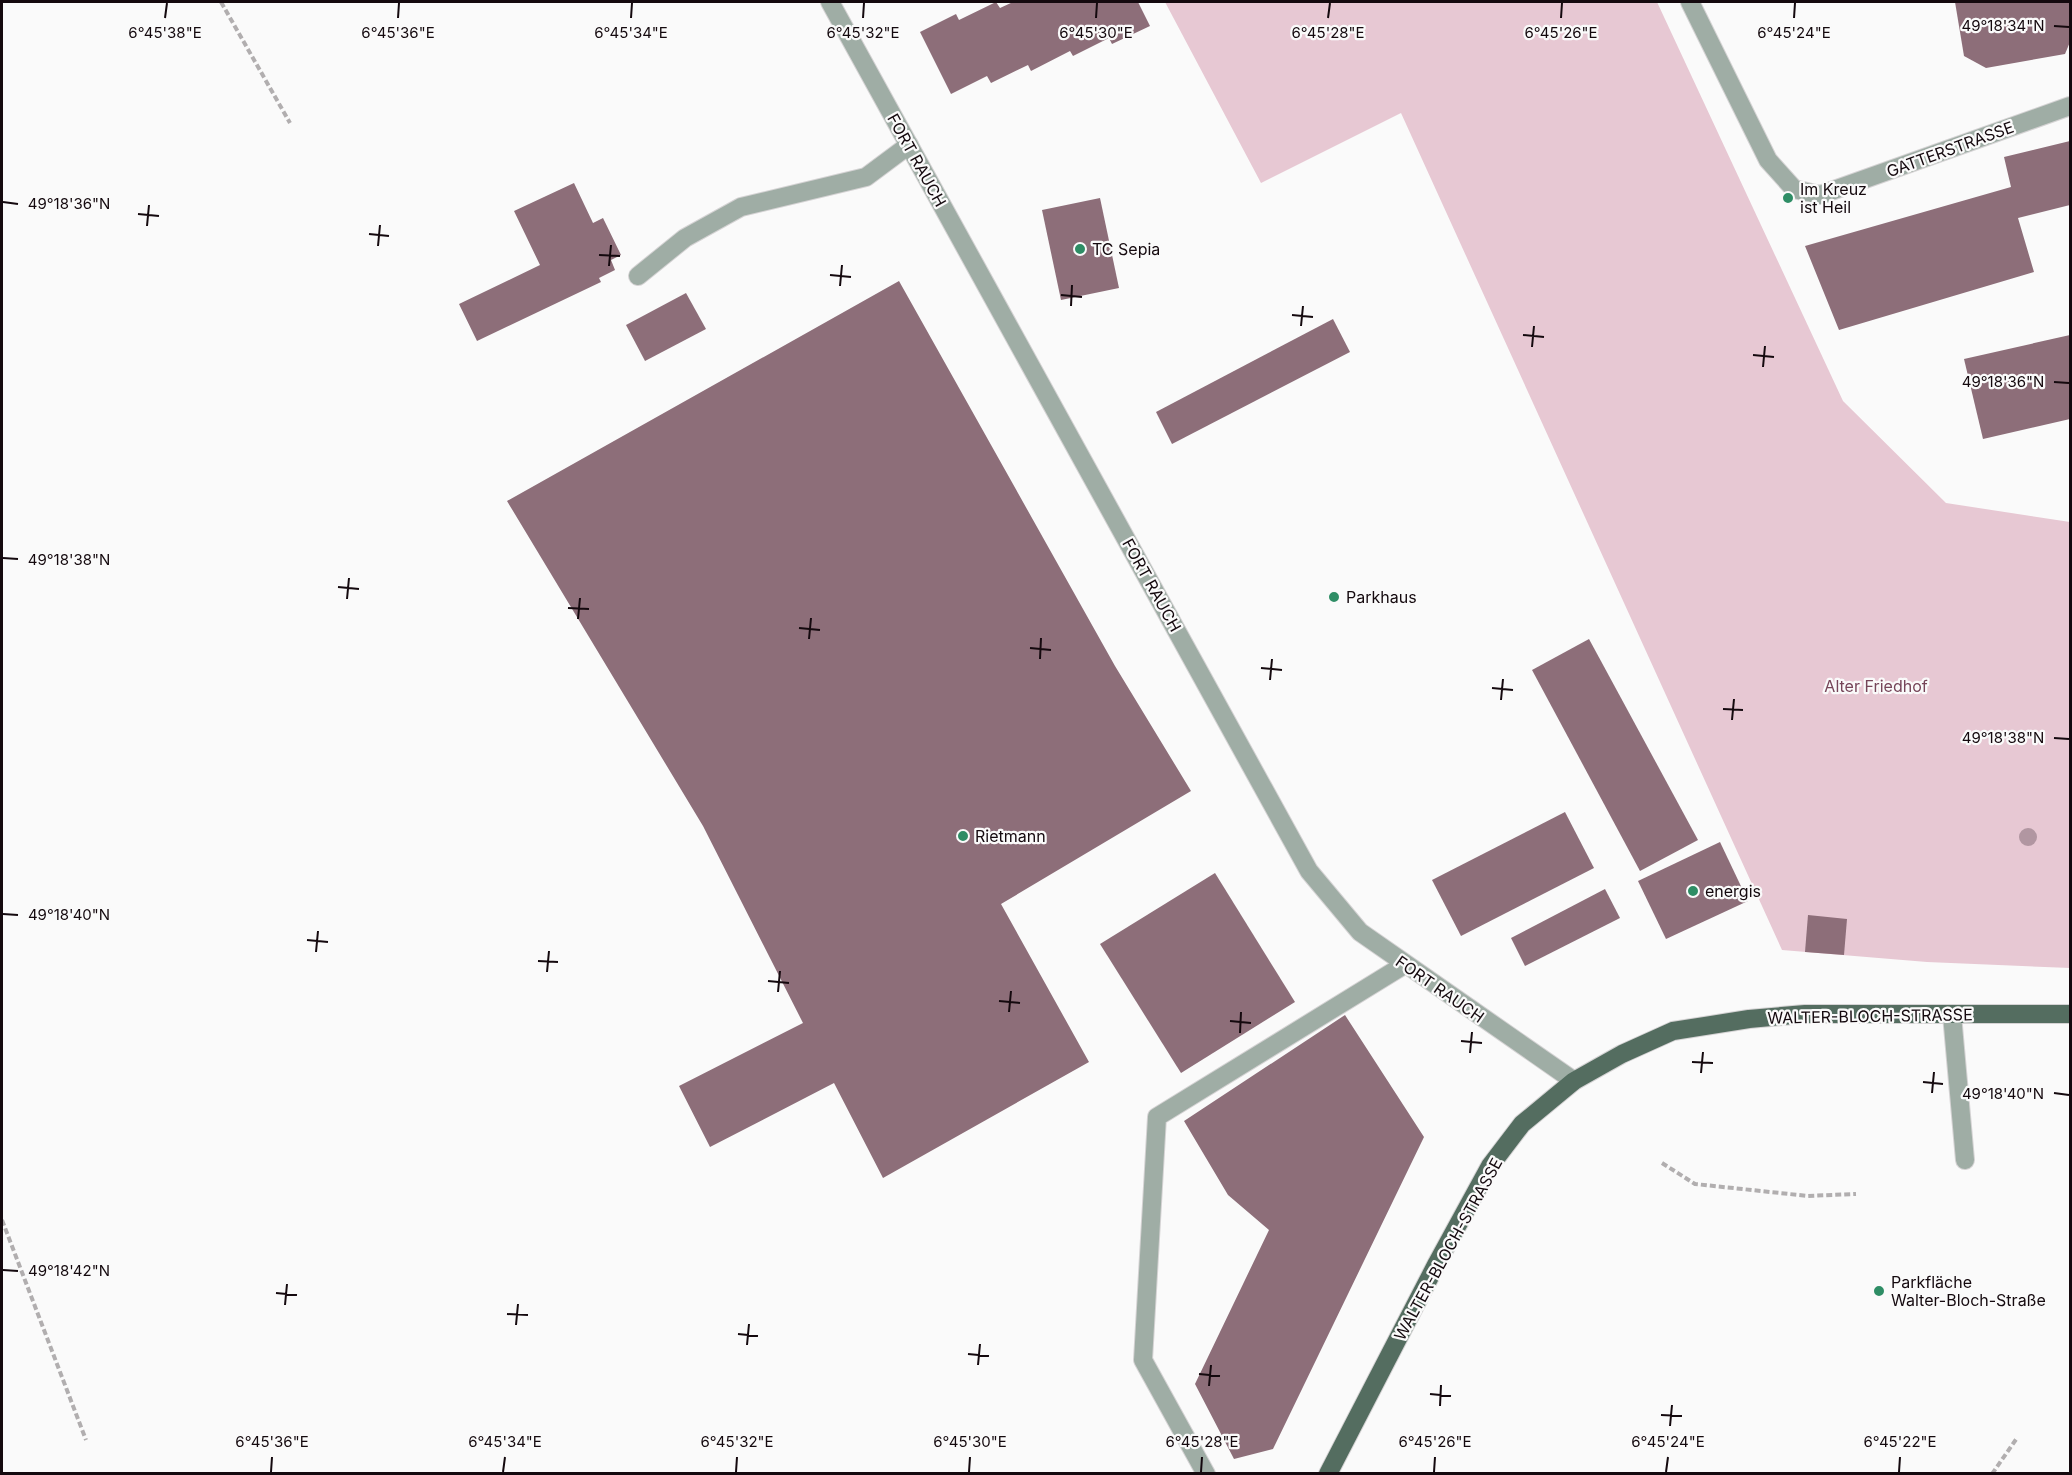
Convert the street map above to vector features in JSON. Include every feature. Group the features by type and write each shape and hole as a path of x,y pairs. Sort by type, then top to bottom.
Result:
{"main road":[{"name":"WALTER-BLOCH-STRASSE","path":"1328,1473 1490,1166 1522,1124 1574,1081 1622,1054 1673,1031 1749,1019 1805,1014 2070,1014"}],"street":[{"name":"FORT RAUCH","path":"830,2 1309,870 1360,932 1404,965 1574,1081"},
{"name":"GATTERSTRASSE","path":"1690,2 1768,160 1794,189 1820,195 2070,106"},
{"path":"638,276 685,238 741,207 866,177 909,145"},
{"path":"1206,1473 1143,1360 1157,1117 1404,965"},
{"path":"1952,1014 1965,1160"}],"path":[{"path":"221,2 290,123"},
{"path":"1662,1163 1695,1184 1808,1196 1856,1194"},
{"path":"2,1220 86,1440"},
{"path":"1992,1473 2017,1438"}],"green space":[{"name":"Alter Friedhof","path":"1165,2 1657,2 1843,401 1946,503 2070,522 2070,968 1927,962 1782,950 1401,113 1261,183"}],"building":[{"path":"996,2 1000,8 1013,2 1138,2 1150,26 1112,44 1109,38 1073,56 1070,51 1031,71 1028,65 991,83 987,76 951,94 920,32 956,14 959,20"},
{"path":"1955,2 2070,2 2070,42 2065,54 1986,68 1964,56"},
{"path":"2070,141 2070,205 2018,218 2034,272 1839,330 1805,246 2011,187 2004,157"},
{"path":"574,183 593,223 603,218 621,255 611,260 615,270 599,278 601,282 477,341 459,304 540,265 514,211"},
{"name":"TC Sepia","path":"1100,198 1119,288 1061,300 1042,210"},
{"path":"899,281 1115,666 1191,791 1001,904 1089,1062 883,1178 834,1083 710,1147 679,1086 803,1023 703,826 507,501"},
{"path":"686,293 706,329 645,361 626,325"},
{"path":"1333,319 1350,352 1172,444 1156,412"},
{"path":"2070,335 2070,419 1983,439 1964,359"},
{"path":"1589,639 1698,840 1640,871 1532,670"},
{"path":"1565,812 1594,868 1461,936 1432,880"},
{"name":"energis","path":"1720,842 1748,901 1666,939 1638,881"},
{"path":"1215,873 1295,1002 1181,1073 1100,944"},
{"path":"1605,889 1620,918 1525,966 1511,938"},
{"path":"1808,915 1847,919 1844,955 1805,952"},
{"path":"1345,1015 1424,1137 1273,1449 1234,1459 1195,1384 1269,1230 1228,1195 1184,1121"}],"place":[{"name":"Im Kreuz ist Heil","path":"1788,198"},
{"name":"TC Sepia","path":"1080,249"},
{"name":"Parkhaus","path":"1334,597"},
{"name":"Rietmann","path":"963,836"},
{"name":"energis","path":"1693,891"},
{"name":"Parkfläche Walter-Bloch-Straße","path":"1879,1291"}]}
